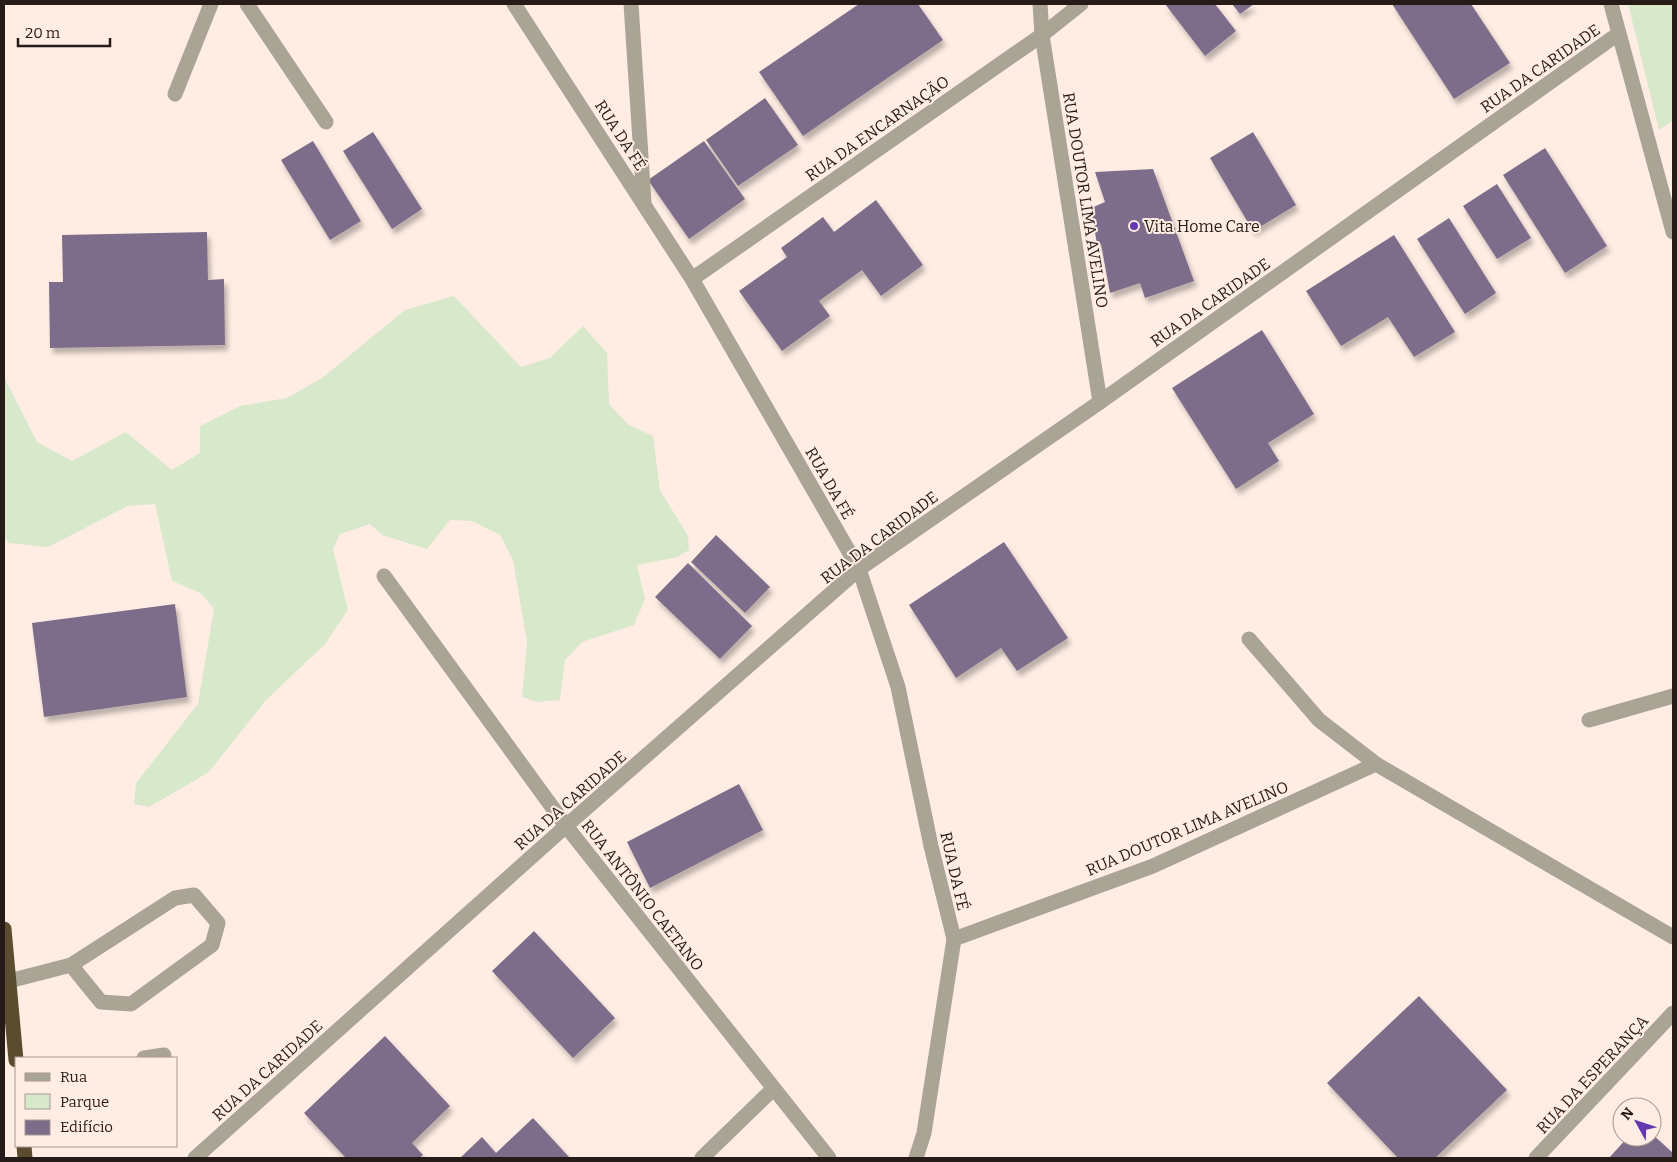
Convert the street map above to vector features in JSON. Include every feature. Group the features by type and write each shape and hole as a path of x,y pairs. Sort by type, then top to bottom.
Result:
{"highway":[{"path":"4,929 16,1057"}],"street":[{"path":"175,94 211,4"},
{"path":"247,4 326,122"},
{"name":"RUA DA FÉ","path":"514,4 692,279 859,570 898,687 931,846 954,939 924,1133 916,1158"},
{"path":"631,4 644,203"},
{"name":"RUA DOUTOR LIMA AVELINO","path":"1040,4 1042,35 1100,402"},
{"name":"RUA DA ENCARNAÇÃO","path":"692,279 1042,35 1081,4"},
{"path":"1611,4 1673,232"},
{"name":"RUA DA CARIDADE","path":"195,1158 566,826 859,570 1100,402 1618,34"},
{"name":"RUA ANTÔNIO CAETANO","path":"384,576 566,826 829,1158"},
{"path":"1249,639 1320,720 1376,764 1673,937"},
{"path":"1589,720 1673,696"},
{"name":"RUA DOUTOR LIMA AVELINO","path":"954,939 1153,866 1376,764"},
{"path":"9,981 71,965 175,898 194,895 218,923 212,945 131,1004 101,1002 71,965"},
{"name":"RUA DA ESPERANÇA","path":"1536,1158 1673,1013"},
{"path":"151,1057 164,1055"},
{"path":"702,1158 773,1089"}],"green space":[{"path":"1628,4 1673,4 1673,120 1659,130"},
{"path":"454,296 521,367 550,358 583,326 607,353 609,404 629,425 653,436 660,490 688,536 689,550 678,557 637,565 645,599 634,625 582,642 565,660 560,700 537,702 522,697 527,642 513,560 500,535 472,521 450,520 427,549 382,535 370,524 340,534 333,549 348,610 325,644 265,701 209,772 149,807 134,804 136,783 198,704 214,609 201,593 172,581 155,504 128,506 48,547 8,543 4,535 4,377 37,442 72,461 126,432 172,470 200,453 200,426 240,406 287,398 322,378 405,310"}],"building":[{"path":"859,4 918,4 943,40 803,136 759,72"},
{"path":"1165,4 1215,4 1236,31 1205,56"},
{"path":"1232,4 1254,4 1240,14"},
{"path":"1392,4 1471,4 1510,63 1454,99"},
{"path":"765,98 798,145 738,186 706,140"},
{"path":"373,132 422,209 392,229 343,151"},
{"path":"1253,132 1296,205 1253,231 1210,158"},
{"path":"313,141 361,221 330,240 281,160"},
{"path":"704,141 745,199 689,239 648,180"},
{"path":"1545,148 1607,246 1565,273 1503,175"},
{"name":"Vita Home Care","path":"1153,169 1194,281 1145,298 1140,283 1110,293 1101,244 1097,244 1091,208 1105,202 1095,172"},
{"path":"1497,184 1531,238 1497,259 1463,206"},
{"path":"876,200 923,265 881,296 862,270 819,301 830,316 782,351 739,291 787,257 781,248 823,217 834,232"},
{"path":"1449,218 1496,293 1465,314 1417,239"},
{"path":"207,232 208,280 224,279 225,345 50,348 49,282 63,282 62,235"},
{"path":"1394,235 1455,332 1414,357 1388,317 1341,346 1306,291"},
{"path":"1262,330 1314,414 1268,443 1279,461 1236,489 1172,388"},
{"path":"716,535 770,587 745,613 691,562"},
{"path":"1004,542 1068,638 1017,671 1001,648 956,678 909,605"},
{"path":"688,563 752,626 720,659 655,597"},
{"path":"175,604 187,697 44,717 32,623"},
{"path":"739,784 763,830 650,888 627,842"},
{"path":"534,931 615,1018 573,1058 492,971"},
{"path":"1419,996 1507,1090 1435,1158 1398,1158 1327,1083"},
{"path":"385,1036 450,1106 412,1143 423,1155 419,1158 346,1158 304,1113"},
{"path":"533,1118 570,1158 460,1158 482,1137 496,1153"},
{"path":"1662,1143 1673,1153 1673,1158 1609,1158 1619,1147 1662,1147"}],"place":[{"name":"Vita Home Care","path":"1134,226"}]}
